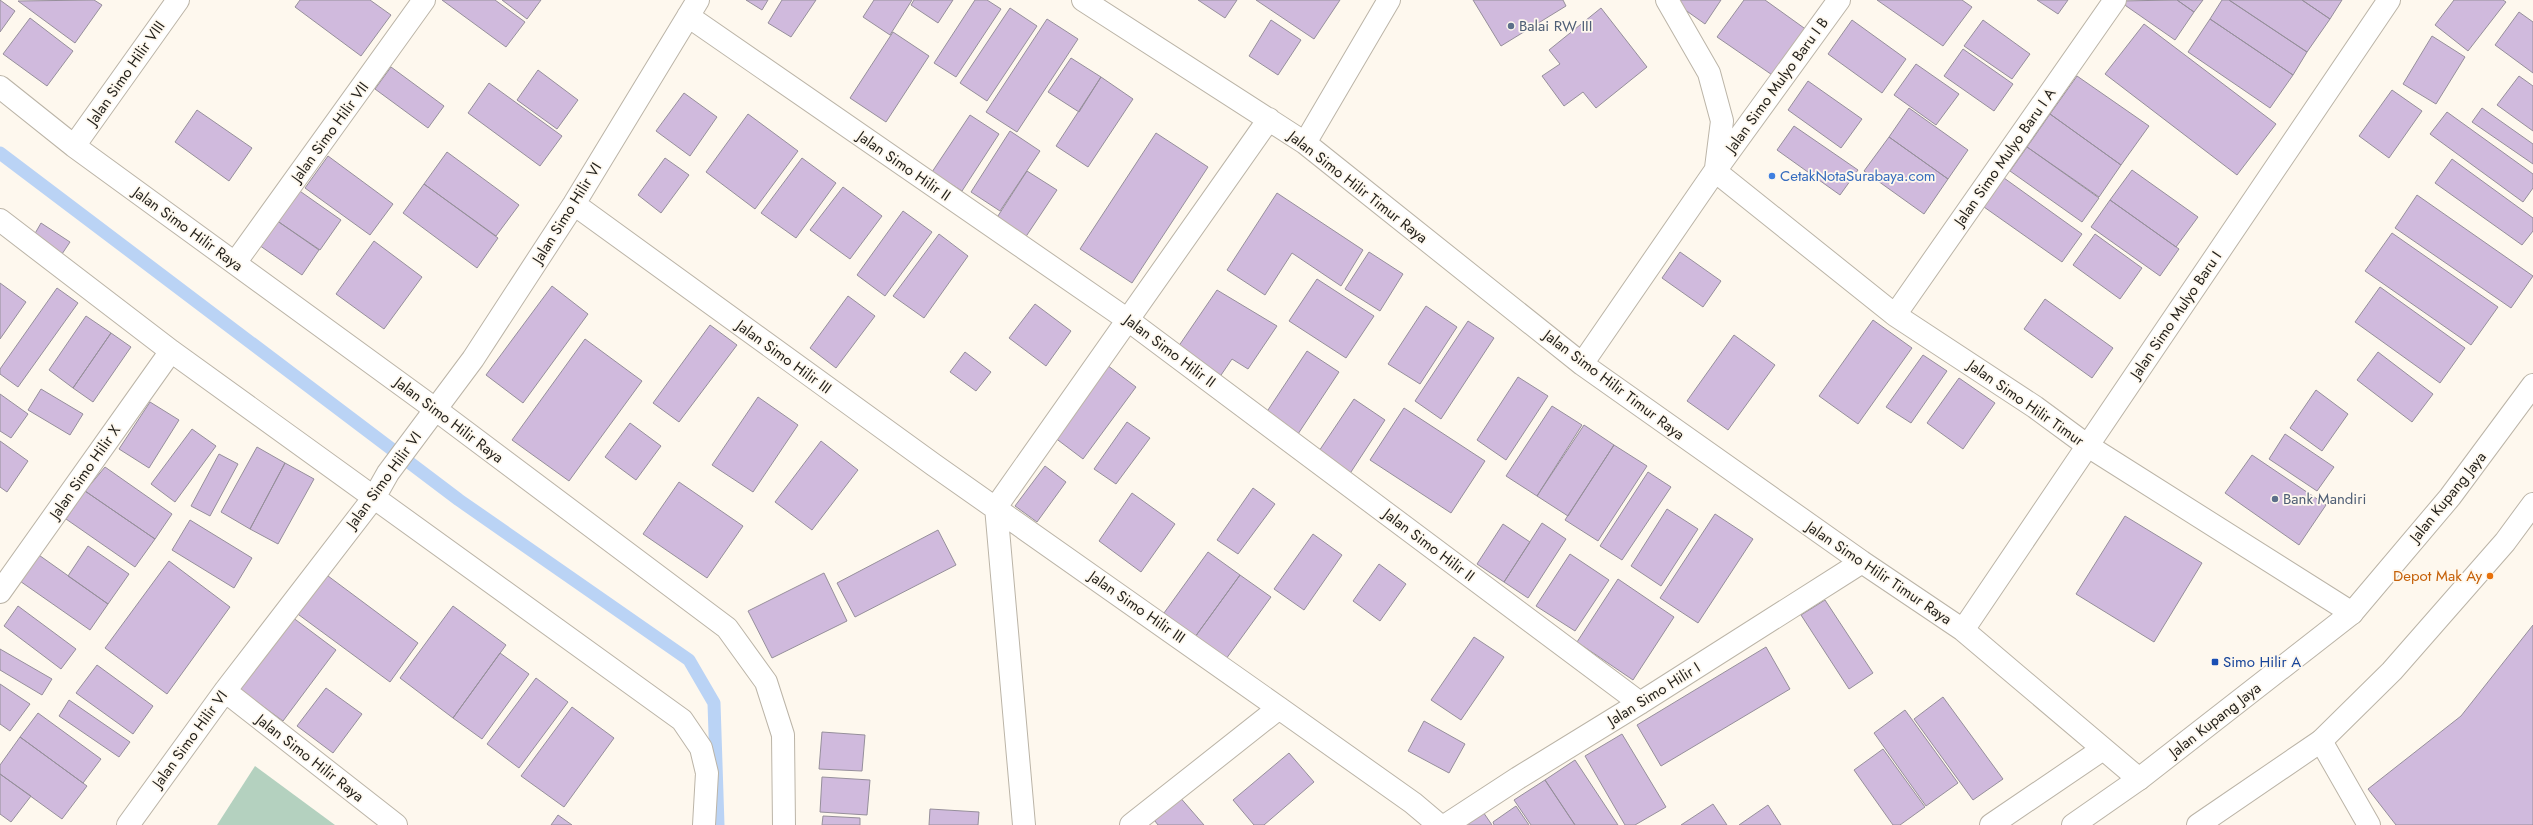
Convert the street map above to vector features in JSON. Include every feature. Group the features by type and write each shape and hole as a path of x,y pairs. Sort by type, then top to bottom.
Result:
{"street":[{"name":"Jalan Simo Hilir VIII","path":"74,146 178,0"},
{"name":"Jalan Simo Hilir VII","path":"235,263 424,0"},
{"name":"Jalan Simo Hilir Timur Raya","path":"1084,0 1305,143 1582,364 1862,562 1963,630 2139,779"},
{"path":"1305,143 1389,0"},
{"path":"1667,0 1709,73 1722,120 1715,171"},
{"name":"Jalan Simo Mulyo Baru I B","path":"1582,364 1715,171 1839,0"},
{"name":"Jalan Simo Mulyo Baru I A","path":"1895,315 2115,0"},
{"name":"Jalan Simo Mulyo Baru I","path":"1963,630 2389,0"},
{"name":"Jalan Simo Hilir VI","path":"128,825 224,691 375,496 388,473 473,359 574,204 693,8"},
{"name":"Jalan Simo Hilir II","path":"693,8 1128,320 1640,703"},
{"name":"Jalan Simo Hilir Raya","path":"0,87 74,146 435,409 727,628 766,682 784,734 784,825"},
{"path":"1024,825 996,507 1269,119"},
{"name":"Jalan Simo Hilir Timur","path":"1715,171 1895,315 2035,407 2088,446 2352,613"},
{"name":"Jalan Simo Hilir III","path":"574,204 934,465 996,507 1412,803 1438,825"},
{"path":"0,220 171,351 375,496 682,720 701,748 707,773 704,825"},
{"name":"Jalan Simo Hilir X","path":"0,592 171,351"},
{"name":"Jalan Kupang Jaya","path":"2073,825 2139,779 2352,613 2450,497 2533,385"},
{"path":"2198,825 2321,741 2392,671 2505,542 2533,504"},
{"name":"Jalan Simo Hilir I","path":"1446,825 1518,778 1640,703 1862,562"},
{"name":"Jalan Simo Hilir Raya","path":"224,691 396,825"},
{"path":"1131,825 1279,708"},
{"path":"2321,741 2370,825"},
{"path":"1991,825 2103,749"}],"green space":[{"path":"255,766 335,825 217,825"}],"building":[{"path":"0,0 15,11 0,32"},
{"path":"94,0 102,5 75,43 18,1"},
{"path":"300,0 370,0 391,15 361,56 295,7"},
{"path":"442,0 495,0 525,22 506,47"},
{"path":"502,0 541,0 527,19"},
{"path":"746,0 768,0 762,10"},
{"path":"782,0 816,0 791,37 768,23"},
{"path":"874,0 912,0 890,35 863,17"},
{"path":"914,0 953,0 938,23 911,5"},
{"path":"975,0 987,0 1001,9 956,77 934,63"},
{"path":"1198,0 1237,0 1225,18"},
{"path":"1256,0 1340,0 1314,39"},
{"name":"Balai RW III","path":"1473,0 1563,0 1566,6 1501,46"},
{"path":"1675,0 1721,0 1705,24 1674,2"},
{"path":"1744,0 1765,0 1811,33 1778,79 1717,37"},
{"path":"1877,0 1962,0 1972,7 1943,46"},
{"path":"2037,0 2068,0 2058,14"},
{"path":"2177,0 2194,12 2175,40 2119,1"},
{"path":"2177,0 2203,0 2194,12"},
{"path":"2222,0 2229,0 2307,52 2293,75 2210,19"},
{"path":"2229,0 2302,0 2330,19 2307,52"},
{"path":"2302,0 2342,0 2330,19"},
{"path":"2454,0 2503,0 2506,2 2468,51 2435,25"},
{"path":"1010,8 1037,26 987,101 960,83"},
{"path":"1601,8 1647,67 1596,108 1583,92 1564,106 1542,76 1560,64 1549,50"},
{"path":"2519,12 2533,22 2533,73 2495,45"},
{"path":"30,18 73,51 47,86 3,54"},
{"path":"1047,19 1078,39 1017,132 986,112"},
{"path":"2210,19 2293,75 2270,108 2188,52"},
{"path":"1271,20 1301,40 1278,75 1249,56"},
{"path":"1852,20 1906,59 1882,93 1828,54"},
{"path":"1983,20 2030,54 2012,79 1964,46"},
{"path":"2144,24 2276,124 2237,175 2105,74"},
{"path":"893,32 929,56 886,122 850,98"},
{"path":"2432,36 2465,57 2436,104 2403,84"},
{"path":"1963,49 2013,84 1994,111 1944,76"},
{"path":"1071,58 1101,77 1079,112 1048,92"},
{"path":"1916,64 1959,94 1936,125 1894,95"},
{"path":"391,67 444,106 428,128 375,89"},
{"path":"538,70 578,100 557,129 517,100"},
{"path":"2077,76 2149,126 2121,165 2050,114"},
{"path":"2519,76 2533,86 2533,131 2497,105"},
{"path":"1101,77 1133,99 1088,167 1056,146"},
{"path":"1808,81 1862,119 1841,148 1788,110"},
{"path":"489,83 562,136 540,166 468,113"},
{"path":"2392,90 2422,111 2389,158 2359,136"},
{"path":"684,93 717,117 690,156 656,131"},
{"path":"1909,108 1968,150 1948,179 1889,137"},
{"path":"2482,108 2533,144 2533,164 2472,122"},
{"path":"197,110 252,148 229,181 175,142"},
{"path":"2447,112 2533,174 2533,188 2523,202 2430,134"},
{"path":"748,114 798,151 755,209 706,172"},
{"path":"2050,114 2121,165 2099,197 2027,147"},
{"path":"970,115 999,134 962,191 932,172"},
{"path":"1794,126 1858,170 1840,195 1777,150"},
{"path":"1010,131 1040,151 1000,211 971,192"},
{"path":"1156,133 1208,167 1132,283 1080,249"},
{"path":"1889,137 1948,179 1924,214 1864,171"},
{"path":"2027,147 2099,198 2082,222 2010,171"},
{"path":"447,152 519,205 496,236 424,184"},
{"path":"328,156 393,204 370,235 305,188"},
{"path":"665,158 689,175 661,213 638,195"},
{"path":"802,158 836,183 796,238 761,213"},
{"path":"2452,159 2533,218 2533,231 2522,245 2435,183"},
{"path":"2132,170 2198,217 2176,247 2110,200"},
{"path":"1027,171 1057,190 1025,238 996,219"},
{"path":"2004,178 2082,234 2062,262 1984,207"},
{"path":"424,184 498,238 477,268 403,213"},
{"path":"294,187 341,220 320,250 273,218"},
{"path":"843,187 882,216 850,259 810,230"},
{"path":"1277,193 1363,250 1341,286 1292,253 1265,295 1227,270"},
{"path":"2417,195 2533,276 2511,308 2395,228"},
{"path":"2110,200 2179,249 2160,276 2091,227"},
{"path":"903,211 932,232 885,296 857,275"},
{"path":"273,218 319,250 302,275 256,243"},
{"path":"41,223 70,242 62,254 33,237"},
{"path":"2392,233 2498,307 2471,345 2365,271"},
{"path":"939,234 968,256 924,318 893,296"},
{"path":"2095,234 2142,268 2120,299 2073,265"},
{"path":"374,241 422,277 384,329 336,294"},
{"path":"1369,252 1403,274 1380,311 1345,289"},
{"path":"1680,252 1721,281 1703,307 1662,278"},
{"path":"1317,279 1374,316 1346,358 1289,321"},
{"path":"0,283 26,302 0,339"},
{"path":"552,286 588,314 523,403 486,375"},
{"path":"2380,287 2465,348 2440,383 2355,322"},
{"path":"57,288 78,303 18,387 0,374 0,369"},
{"path":"1217,290 1277,326 1248,369 1232,359 1219,378 1176,350"},
{"path":"848,296 875,316 836,368 810,348"},
{"path":"2045,299 2113,348 2092,378 2024,329"},
{"path":"1035,304 1071,331 1046,366 1009,338"},
{"path":"1426,306 1457,327 1420,384 1388,364"},
{"path":"86,316 111,333 73,388 49,370"},
{"path":"1873,320 1912,348 1858,424 1819,396"},
{"path":"1468,321 1494,338 1441,419 1415,401"},
{"path":"710,325 737,345 679,422 653,403"},
{"path":"111,333 131,347 93,402 73,388"},
{"path":"1734,335 1775,365 1728,430 1687,401"},
{"path":"585,339 642,381 569,481 512,440"},
{"path":"1307,351 1339,372 1298,434 1266,413"},
{"path":"965,352 991,372 976,391 950,372"},
{"path":"2378,352 2433,394 2412,422 2357,380"},
{"path":"1923,355 1947,371 1911,423 1886,407"},
{"path":"1103,362 1136,387 1083,459 1050,434"},
{"path":"1518,377 1548,396 1506,460 1477,440"},
{"path":"1959,378 1995,403 1963,449 1927,423"},
{"path":"41,389 83,414 70,435 28,410"},
{"path":"2316,390 2348,414 2322,451 2290,428"},
{"path":"0,394 28,414 11,438 0,431"},
{"path":"758,397 798,425 753,492 712,465"},
{"path":"1354,399 1385,420 1349,475 1317,454"},
{"path":"150,402 179,420 149,468 119,449"},
{"path":"1552,406 1582,425 1537,496 1506,476"},
{"path":"1404,408 1485,461 1451,513 1370,460"},
{"path":"1127,422 1150,438 1116,484 1094,469"},
{"path":"630,423 661,446 636,480 605,457"},
{"path":"1584,425 1614,445 1568,516 1537,496"},
{"path":"192,429 216,446 175,502 151,484"},
{"path":"2285,434 2334,467 2317,491 2269,459"},
{"path":"0,441 28,461 7,492 0,487"},
{"path":"821,441 858,470 812,530 775,502"},
{"path":"1614,445 1647,466 1598,541 1565,520"},
{"path":"257,447 285,463 250,529 221,512"},
{"path":"219,454 238,464 210,516 191,506"},
{"name":"Bank Mandiri","path":"2252,455 2326,505 2299,545 2225,493"},
{"path":"285,463 314,479 278,544 250,529"},
{"path":"1045,466 1066,482 1037,522 1015,506"},
{"path":"105,467 172,514 155,539 85,491"},
{"path":"1648,472 1671,487 1622,560 1600,546"},
{"path":"679,482 743,526 707,578 643,534"},
{"path":"1253,488 1275,504 1238,554 1217,540"},
{"path":"85,491 155,539 135,567 66,519"},
{"path":"1132,493 1175,524 1141,572 1099,541"},
{"path":"1667,509 1698,529 1661,586 1631,566"},
{"path":"1715,514 1753,539 1698,623 1660,598"},
{"path":"2125,516 2202,563 2154,642 2076,594"},
{"path":"190,520 252,558 234,588 172,550"},
{"path":"1542,523 1566,539 1528,598 1504,582"},
{"path":"1503,524 1530,542 1504,582 1477,564"},
{"path":"938,530 956,565 855,617 837,583"},
{"path":"1313,534 1342,555 1304,610 1274,589"},
{"path":"88,546 129,574 108,604 68,576"},
{"path":"1208,552 1240,575 1195,637 1164,613"},
{"path":"36,553 108,604 90,630 17,579"},
{"path":"1570,554 1609,580 1575,631 1536,606"},
{"path":"169,561 230,607 167,694 105,648"},
{"path":"1379,564 1406,584 1380,621 1353,601"},
{"path":"324,573 418,643 390,682 295,612"},
{"path":"824,573 847,621 772,658 748,611"},
{"path":"1240,575 1271,597 1226,659 1195,637"},
{"path":"1618,579 1674,617 1633,680 1577,642"},
{"path":"1825,600 1873,673 1849,689 1801,615"},
{"path":"18,606 76,649 61,669 4,626"},
{"path":"453,606 506,645 453,718 400,678"},
{"path":"288,614 336,650 283,721 235,686"},
{"path":"2533,625 2533,825 2396,825 2368,789 2461,716"},
{"path":"1474,637 1504,657 1461,720 1431,700"},
{"path":"1766,647 1790,689 1661,766 1637,725"},
{"path":"0,649 52,679 42,695 0,670"},
{"path":"500,653 529,674 482,739 453,718"},
{"path":"97,665 153,706 133,734 76,693"},
{"path":"536,678 568,702 519,768 487,744"},
{"path":"0,684 30,704 10,731 0,724"},
{"path":"326,688 362,714 333,753 297,726"},
{"path":"1943,697 2003,779 1973,800 1914,719"},
{"path":"69,700 130,742 119,757 59,716"},
{"path":"572,707 614,738 564,807 521,776"},
{"path":"1905,710 1958,783 1926,806 1874,733"},
{"path":"38,713 101,759 83,783 20,737"},
{"path":"1424,721 1465,744 1449,773 1408,751"},
{"path":"822,732 865,735 862,771 819,769"},
{"path":"1622,734 1666,807 1635,825 1625,825 1585,756"},
{"path":"20,737 87,786 62,819 0,774 0,765"},
{"path":"1883,749 1925,807 1900,825 1893,825 1854,770"},
{"path":"1289,753 1314,782 1264,825 1254,825 1233,800"},
{"path":"1575,760 1618,825 1575,825 1545,780"},
{"path":"0,774 31,796 11,822 0,814"},
{"path":"822,777 870,780 867,815 820,812"},
{"path":"1545,780 1575,825 1531,825 1514,800"},
{"path":"1178,795 1204,825 1158,825 1152,817"},
{"path":"1713,804 1727,825 1681,825"},
{"path":"1768,805 1781,825 1739,825"},
{"path":"1516,806 1529,825 1494,825 1493,822"},
{"path":"930,809 979,812 978,825 929,825"},
{"path":"1481,809 1492,825 1457,825"},
{"path":"558,815 572,825 551,825"},
{"path":"823,816 860,818 860,825 822,825"}],"waterway":[{"path":"0,153 459,500 689,660 714,703 718,825"}],"place":[{"name":"Balai RW III","path":"1511,26"},
{"name":"CetakNotaSurabaya.com","path":"1772,176"},
{"name":"Bank Mandiri","path":"2275,499"},
{"name":"Depot Mak Ay","path":"2490,576"},
{"name":"Simo Hilir A","path":"2215,662"}]}
